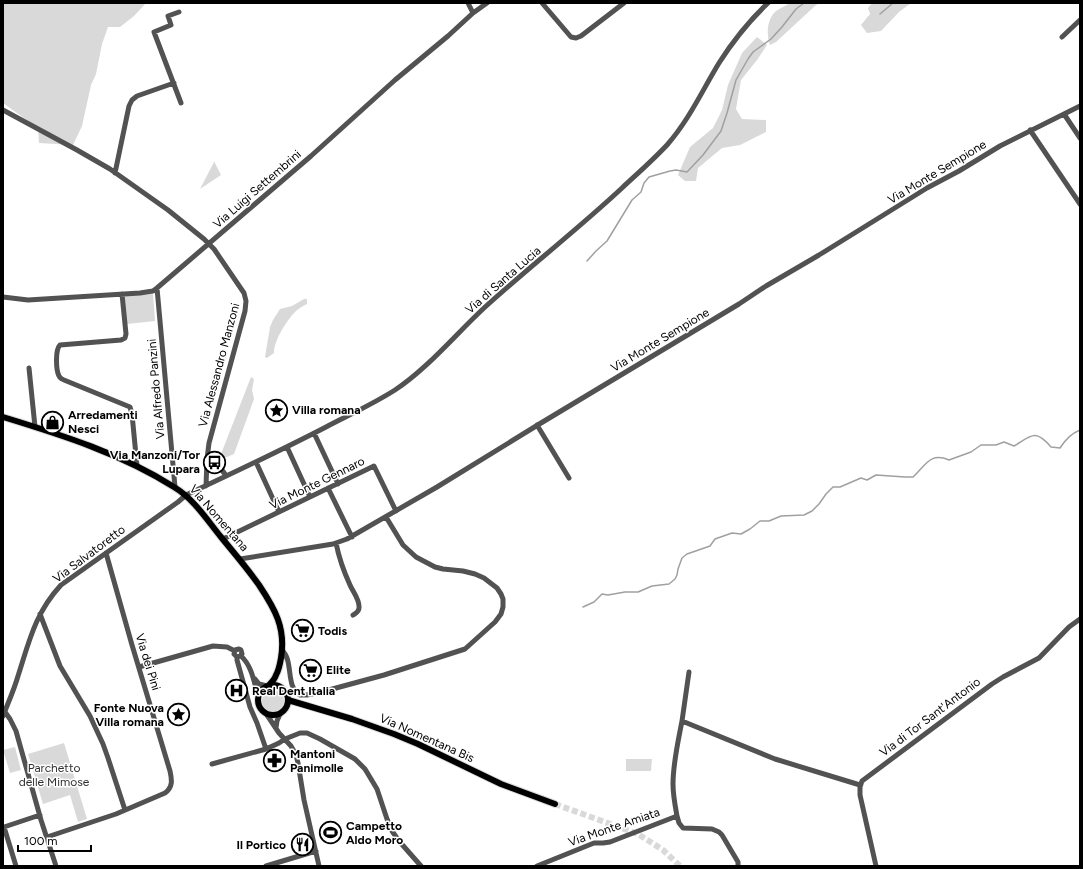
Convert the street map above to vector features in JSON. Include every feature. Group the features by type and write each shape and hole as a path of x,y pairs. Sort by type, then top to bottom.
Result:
{"main road":[{"name":"Via Nomentana","path":"3,417 70,438 137,466 154,474 186,495 240,559 276,612 282,634 282,650 276,676 268,686"},
{"name":"Via Nomentana","path":"279,668 280,683 283,688"},
{"path":"274,685 283,688 286,692 288,700 286,708 280,714 267,715 259,707 258,696 263,688 268,686 274,685"},
{"name":"Via Nomentana Bis","path":"288,700 352,719 394,734 495,781 555,804"}],"street":[{"path":"468,3 473,13"},
{"name":"Via Luigi Settembrini","path":"3,297 28,300 146,292 157,288 311,156 395,80 486,3"},
{"path":"542,3 571,37 576,38 601,22 624,3"},
{"name":"Via di Santa Lucia","path":"186,495 287,447 372,404 406,382 484,308 604,205 643,169 666,145 683,126 726,52 749,23 768,3"},
{"path":"179,12 168,16 171,25 154,32 181,103"},
{"path":"1062,37 1080,20"},
{"path":"114,173 129,106 132,100 137,96 174,83"},
{"name":"Via Monte Sempione","path":"240,559 336,543 352,537 739,304 766,286 826,252 927,188 959,171 1000,146 1080,106"},
{"name":"Via Alessandro Manzoni","path":"3,110 77,150 168,210 209,244 219,255 245,295 245,311 208,446 206,486"},
{"path":"1064,114 1080,138"},
{"path":"1030,130 1080,204"},
{"name":"Via Alfredo Panzini","path":"157,288 175,487"},
{"path":"122,294 126,334 125,338 121,340 60,344 57,350 57,369 59,376 64,380 130,406 137,466"},
{"path":"29,368 35,427"},
{"path":"537,425 569,478"},
{"path":"314,433 338,484"},
{"path":"287,447 310,497"},
{"path":"256,462 279,512"},
{"path":"206,464 213,464 219,467 226,476"},
{"name":"Via Monte Gennaro","path":"223,539 374,466 396,511"},
{"path":"328,488 352,537"},
{"name":"Via Salvatoretto","path":"4,714 18,677 31,633 40,614 60,585 186,495"},
{"path":"282,650 287,656 294,691 298,695 307,695 325,692 384,675 465,649 497,620 503,603 502,596 497,588 484,578 475,574 435,567 416,557 403,545 386,517"},
{"path":"336,543 341,561 359,603 359,610 353,614"},
{"name":"Via dei Pini","path":"47,837 125,810 165,793 172,783 170,771 106,553"},
{"path":"40,614 60,666 90,716 105,748 125,810"},
{"name":"Via di Tor Sant'Antonio","path":"860,785 862,781 875,771 992,684 1039,658 1069,627 1080,619"},
{"path":"139,667 213,646 227,647 247,662 254,679 258,696"},
{"path":"237,654 237,660 249,704 266,749"},
{"name":"Via Monte Amiata","path":"537,866 594,843 608,842 677,816 673,776 689,672"},
{"path":"254,679 260,684 268,686"},
{"path":"4,714 10,719 16,731 56,866"},
{"path":"276,729 280,714"},
{"path":"267,715 276,729 294,751 298,763 304,800 319,866"},
{"path":"682,721 775,759 860,785 861,799 876,866"},
{"path":"212,764 266,749 280,744 285,739 300,733 307,733 320,739 352,757 359,762 367,772 377,789 392,831 421,866"},
{"path":"16,866 4,827 40,815"},
{"path":"677,816 679,824 683,828 712,829 721,833 738,862 738,866"},
{"path":"266,866 316,851"}],"green space":[{"path":"3,3 146,3 134,16 120,27 108,27 102,44 96,74 91,85 82,126 73,145 39,143 38,128 3,103"},
{"path":"790,3 820,3 776,42 770,45 768,36 769,22 776,11"},
{"path":"872,3 911,3 899,12 881,31 867,33 861,25 870,14 868,8"},
{"path":"757,37 767,45 741,80 736,109 742,119 766,120 766,132 740,145 722,148 698,168 696,181 685,181 678,175 690,147 713,128 722,110 728,85 742,53"},
{"path":"214,162 221,175 200,189"},
{"path":"153,294 155,321 127,324 124,296"},
{"path":"304,299 307,299 307,304 298,309 292,315 276,342 274,353 267,358 265,357 270,327 280,309 292,306"},
{"path":"251,377 254,379 252,390 254,399 234,454 227,457 222,457 221,454"},
{"path":"273,690 281,693 284,701 281,709 273,712 265,709 262,701 265,693"},
{"name":"Parchetto delle Mimose","path":"64,743 87,819 78,822 70,795 43,804 28,754"},
{"path":"15,747 21,770 10,773 3,750"},
{"path":"626,759 652,759 651,771 626,771"}],"waterway":[{"path":"587,261 607,241 632,200 641,192 644,183 649,177 676,170 687,172 703,155 721,131 736,80 748,59 753,52 771,39 796,9 804,3"},
{"path":"880,14 893,3"},
{"path":"583,607 594,602 602,594 608,595 625,592 638,592 652,586 669,584 675,579 682,558 687,554 710,546 715,539 732,533 741,534 760,521 769,521 781,516 804,515 812,511 833,487 840,487 861,478 867,480 876,475 913,477 925,464 933,459 943,458 949,460 971,452 981,445 996,445 1004,442 1014,446 1033,436 1041,437 1051,447 1060,448 1073,433 1080,430"}],"tunnel":[{"path":"555,804 638,834 663,850 680,866"}],"place":[{"name":"Villa romana","path":"277,410"},
{"name":"Arredamenti Nesci","path":"53,422"},
{"name":"Via Manzoni/Tor Lupara","path":"215,462"},
{"name":"Todis","path":"302,631"},
{"name":"Elite","path":"311,670"},
{"name":"Real Dent Italia","path":"237,691"},
{"name":"Fonte Nuova Villa romana","path":"179,715"},
{"name":"Mantoni Panimolle","path":"274,761"},
{"name":"Campetto Aldo Moro","path":"331,833"},
{"name":"Il Portico","path":"302,845"}]}
